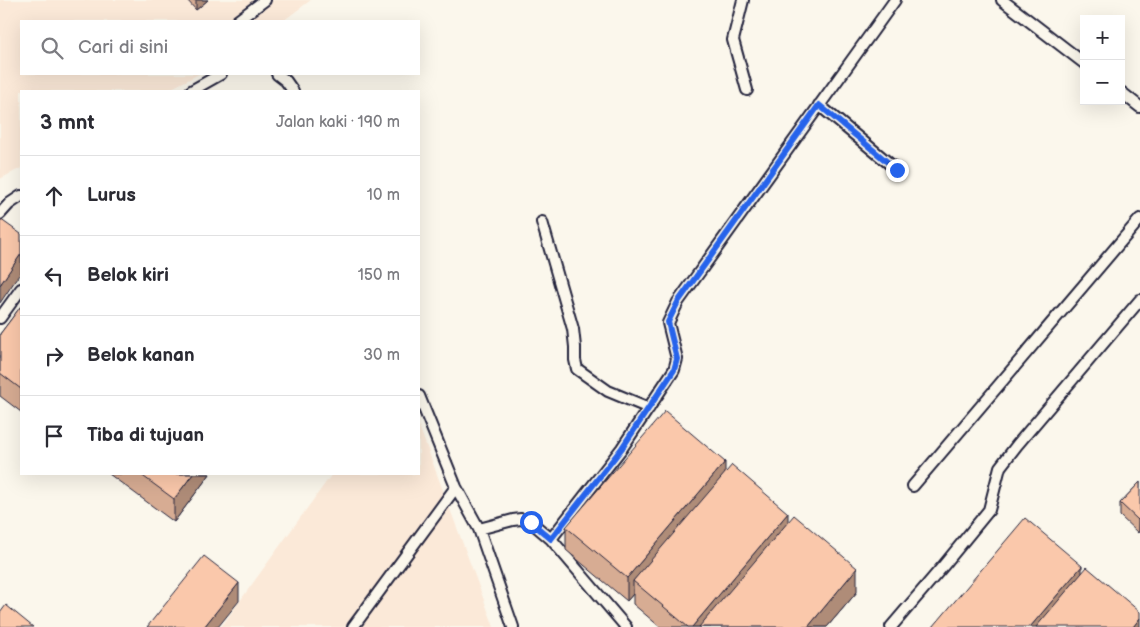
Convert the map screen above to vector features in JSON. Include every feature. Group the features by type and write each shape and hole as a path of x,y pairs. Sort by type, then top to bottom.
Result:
{"lane":[{"path":"238,20 265,0"},
{"path":"743,0 733,40 747,90"},
{"path":"551,539 622,448 674,370 677,359 668,322 678,302 894,0"},
{"path":"1002,0 1080,60"},
{"path":"193,90 217,75"},
{"path":"278,75 293,90"},
{"path":"1125,95 1140,107"},
{"path":"819,105 897,170"},
{"path":"0,214 9,204 20,197"},
{"path":"913,486 1140,219"},
{"path":"542,222 573,329 577,369 608,391 648,408"},
{"path":"0,318 20,290"},
{"path":"891,627 989,510 1000,467 1140,300"},
{"path":"420,398 456,487 479,529 513,627"},
{"path":"353,627 456,487"},
{"path":"479,529 513,520 521,519 531,522 551,539 626,627"}],"shaded area":[{"path":"0,0 311,0 284,20 20,20 20,75 197,75 168,90 20,90 20,169 0,179"},
{"path":"420,429 494,627 221,627 331,475 420,475"}],"building":[{"path":"0,219 20,233 20,255 0,285"},
{"path":"20,307 20,388 0,373 0,334"},
{"path":"665,411 725,462 627,578 566,527"},
{"path":"732,465 788,513 692,627 688,627 633,581"},
{"path":"141,475 192,475 174,499"},
{"path":"1140,482 1140,518 1138,520 1120,503"},
{"path":"794,515 857,568 808,627 699,627"},
{"path":"1025,518 1082,566 1030,627 933,627"},
{"path":"204,556 239,583 204,627 147,627"},
{"path":"1087,567 1140,612 1140,618 1133,627 1036,627"},
{"path":"6,605 33,627 0,627 0,613"}],"route":[{"path":"531,522 551,539 622,448 674,370 677,359 668,322 678,302 819,105 897,170"}]}
